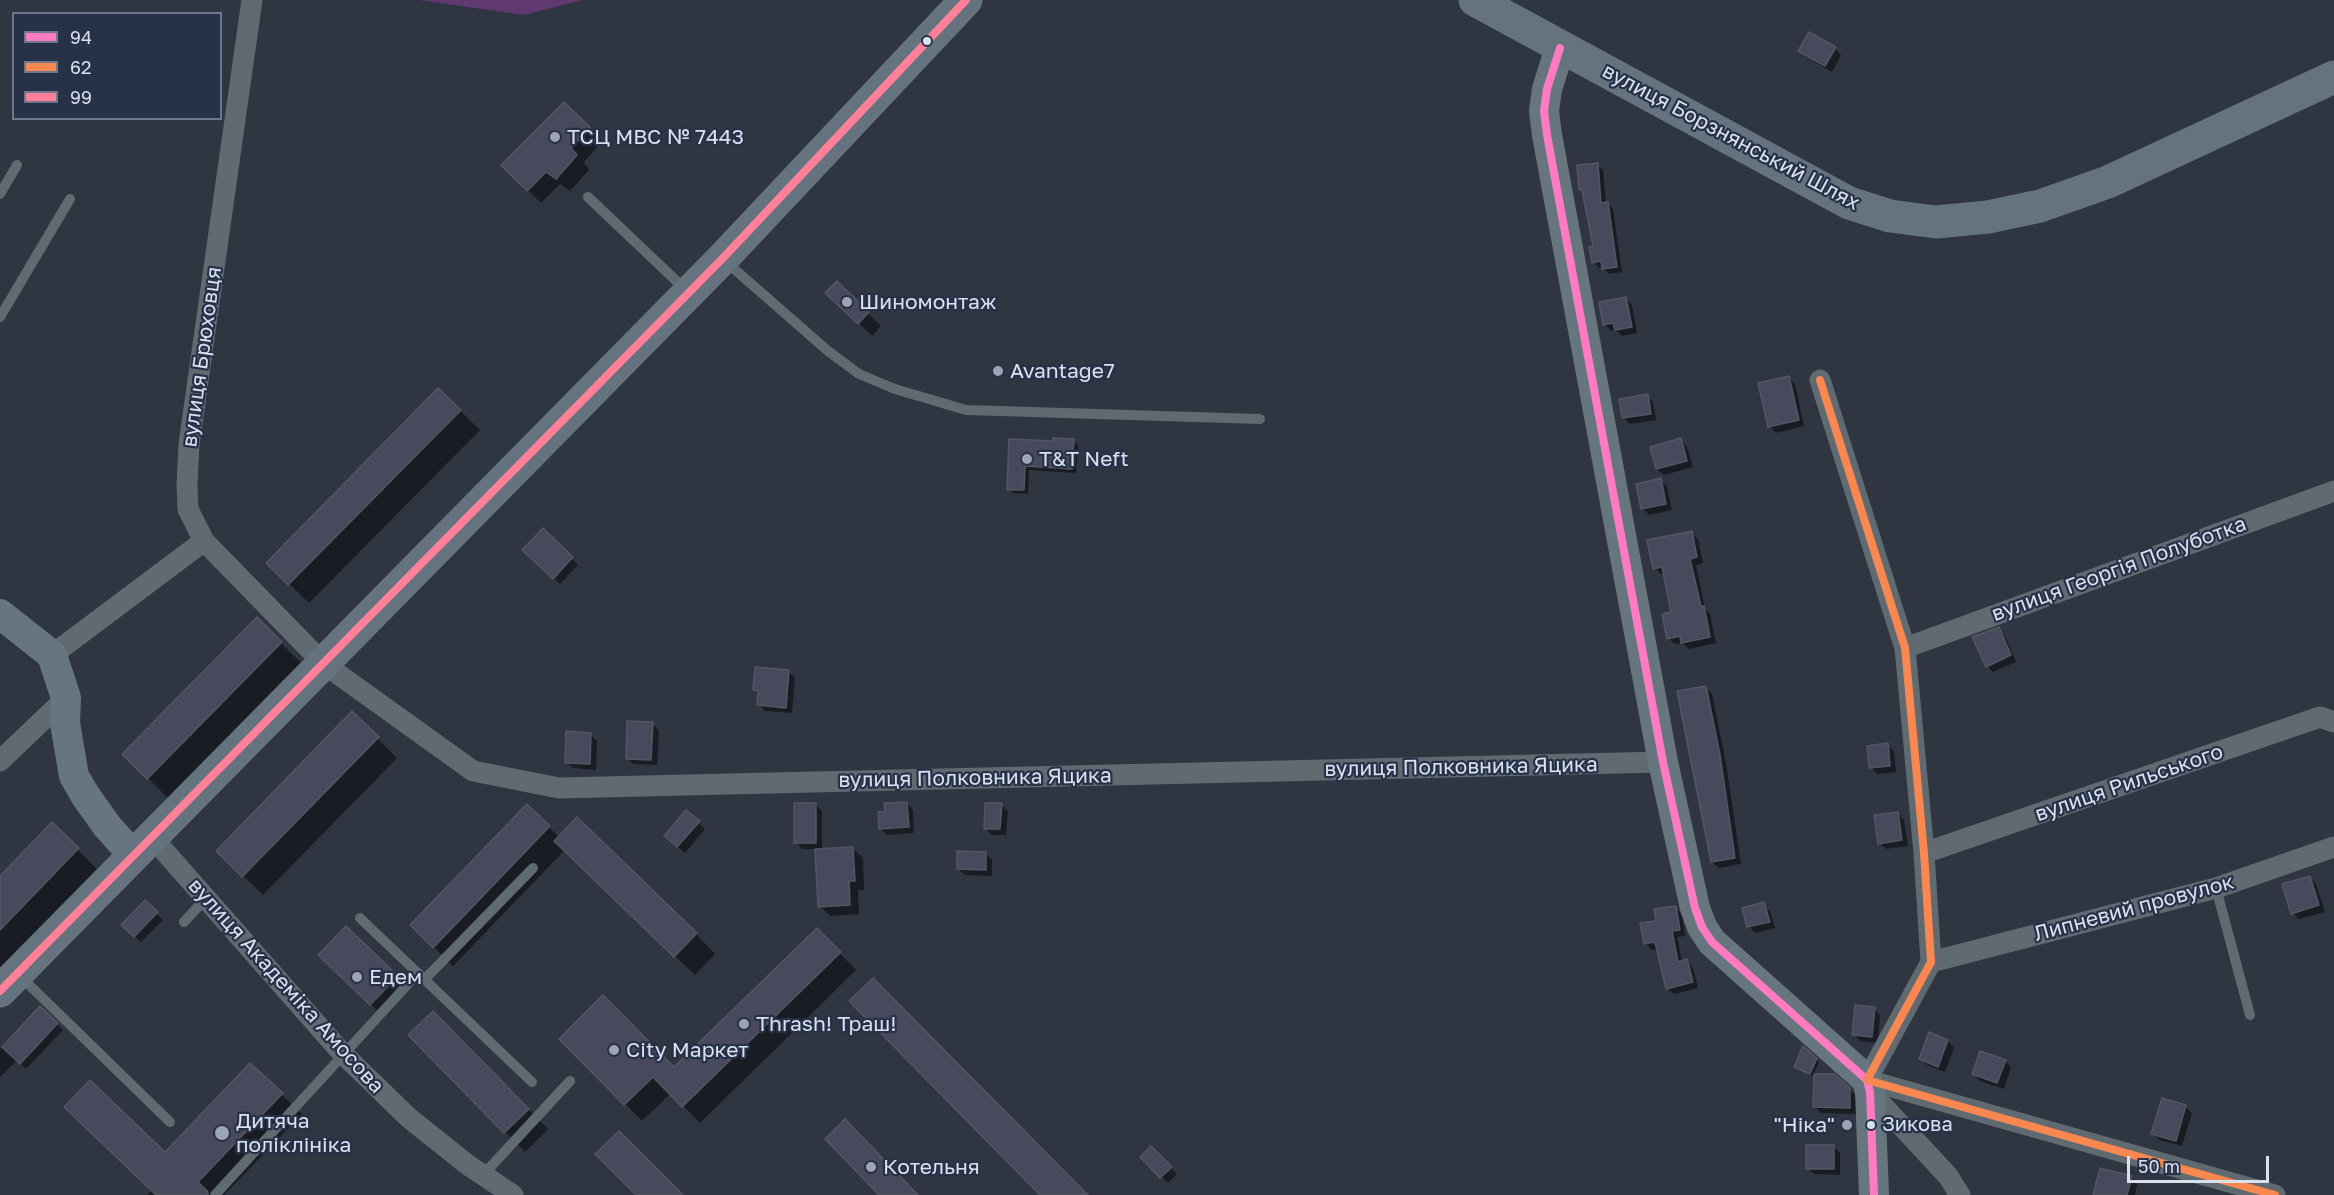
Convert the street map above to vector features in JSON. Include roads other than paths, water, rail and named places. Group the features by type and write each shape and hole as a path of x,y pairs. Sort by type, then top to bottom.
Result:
{"main road":[{"path":"9,982 689,293 966,0"},
{"name":"вулиця Борзнянський Шлях","path":"1475,0 1849,203 1890,216 1935,222 1988,217 2040,206 2108,182 2334,77"}],"street":[{"name":"вулиця Брюховця","path":"252,0 189,444 188,509 204,541 324,664"},
{"path":"1560,48 1547,89 1544,111 1546,135 1663,762 1687,879 1702,927 1712,942 1728,958 1868,1086 1947,1176 1960,1195"},
{"path":"1820,380 1905,648 1924,853 1931,962 1868,1086 1874,1195"},
{"name":"вулиця Георгія Полуботка","path":"1905,648 2334,491"},
{"path":"52,655 204,541"},
{"path":"0,614 52,655 66,698 65,723 74,776 107,826 142,845"},
{"name":"вулиця Полковника Яцика","path":"324,664 473,771 559,788 1663,762"},
{"path":"0,761 66,698"},
{"name":"вулиця Рильського","path":"1924,853 2320,717 2334,722"},
{"name":"вулиця Академіка Амосова","path":"142,845 206,898 342,1054 409,1118 513,1195"},
{"name":"Липневий провулок","path":"1931,962 2216,888 2334,847"},
{"path":"1868,1086 2276,1195"}],"lane":[{"path":"0,194 17,165"},
{"path":"588,197 689,293"},
{"path":"0,317 70,200"},
{"path":"723,258 828,351 859,374 895,389 966,410 1260,419"},
{"path":"215,1195 342,1054 533,868"},
{"path":"2216,888 2250,1015"},
{"path":"184,922 206,898"},
{"path":"360,918 532,1082"},
{"path":"9,982 170,1122"},
{"path":"483,1175 570,1081"}],"place":[{"name":"ТСЦ МВС № 7443","path":"555,137"},
{"name":"Шиномонтаж","path":"847,302"},
{"name":"Avantage7","path":"998,371"},
{"name":"T&T Neft","path":"1027,459"},
{"name":"Едем","path":"357,977"},
{"name":"Thrash! Траш!","path":"744,1024"},
{"name":"City Маркет","path":"614,1050"},
{"name":"\"Ніка\"","path":"1847,1125"},
{"name":"Зикова","path":"1871,1125"},
{"name":"Дитяча поліклініка","path":"222,1133"},
{"name":"Котельня","path":"871,1167"}]}
